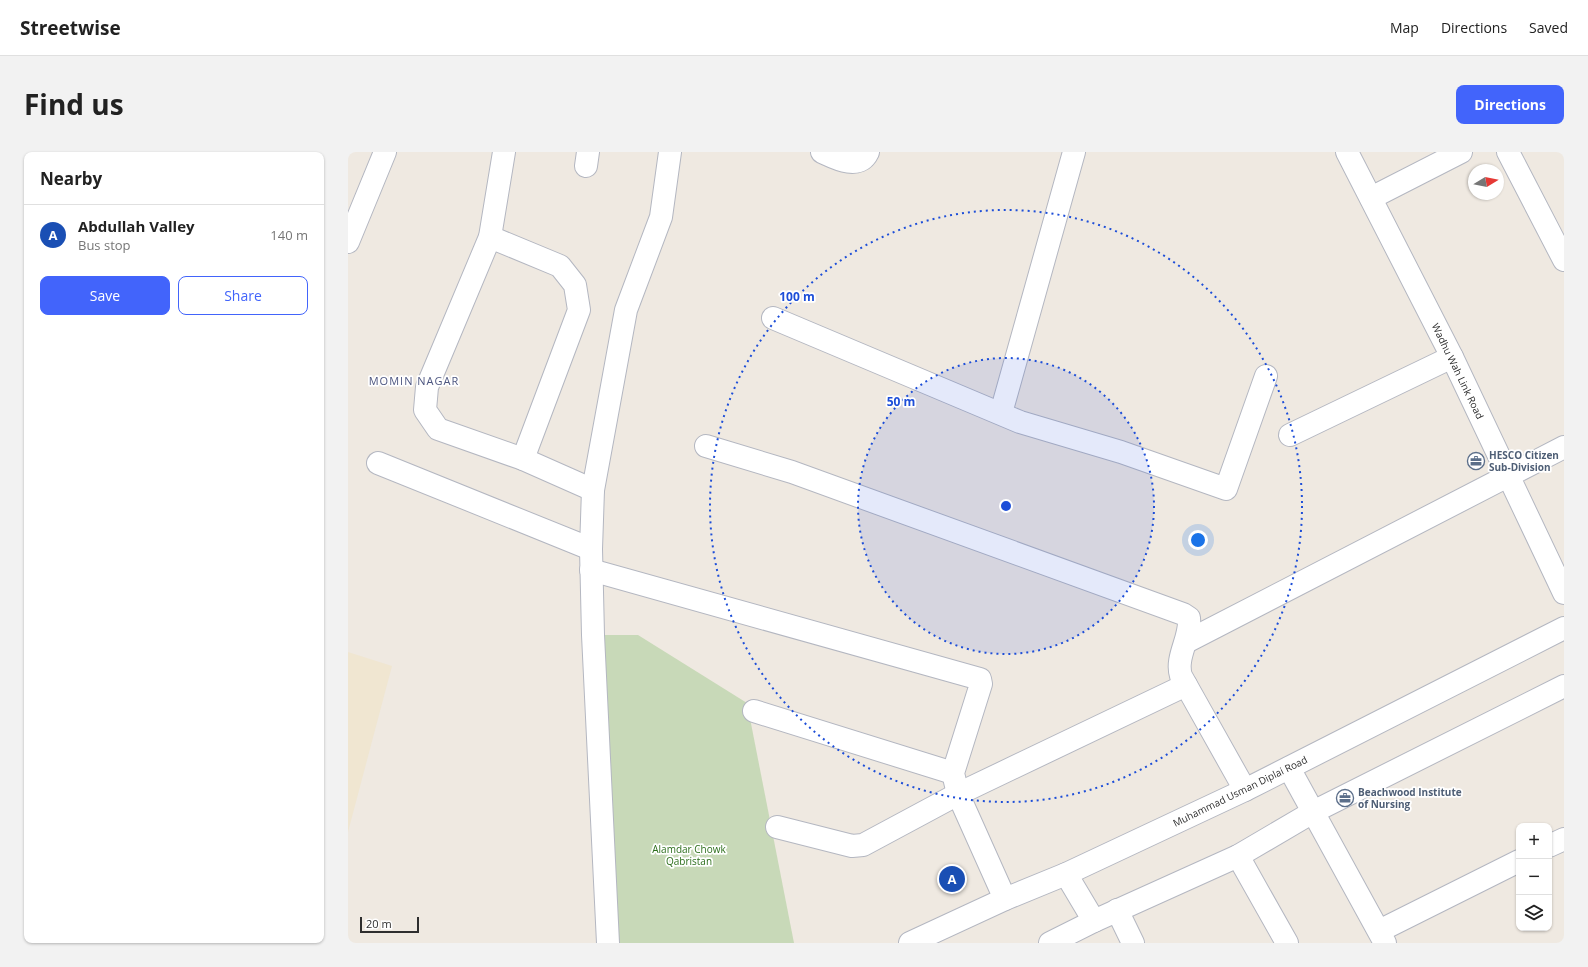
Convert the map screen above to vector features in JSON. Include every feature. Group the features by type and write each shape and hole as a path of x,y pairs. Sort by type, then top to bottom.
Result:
{"street":[{"path":"348,242 385,152"},
{"path":"504,152 490,237 427,387 425,410 438,429 524,459 593,490"},
{"path":"608,943 593,635 591,549 593,490 626,310 661,218 670,152"},
{"path":"822,152 843,162 858,161 868,152"},
{"path":"1001,412 1074,152"},
{"name":"Wadhu Wah Link Road","path":"1346,152 1452,357 1564,593"},
{"path":"1371,198 1461,152"},
{"path":"1508,152 1564,260"},
{"path":"490,237 560,266 575,285 579,310 524,459"},
{"path":"773,318 1001,412 1020,422 1121,452 1226,489 1266,376"},
{"path":"1290,435 1452,357"},
{"path":"706,446 792,472 1183,614 1189,618 1190,627 1179,670 1245,790"},
{"path":"1186,642 1564,447"},
{"path":"378,463 591,549"},
{"path":"591,570 977,677 981,684 953,773 958,794 1005,899"},
{"name":"Muhammad Usman Diplai Road","path":"910,943 1005,899 1066,874 1245,790 1564,628"},
{"path":"777,827 852,846 863,845 958,794 1186,685"},
{"path":"1050,943 1117,910 1238,856 1313,812 1564,686"},
{"path":"754,711 953,773"},
{"path":"1289,768 1382,937 1516,863"},
{"path":"1552,845 1564,839"},
{"path":"1238,856 1287,943"},
{"path":"1066,874 1094,921"},
{"path":"1117,910 1133,943"}],"shaded area":[{"path":"348,652 392,666 348,832"}],"green space":[{"name":"Alamdar Chowk Qabristan","path":"593,635 638,635 747,703 794,943 608,943"}],"place":[{"name":"HESCO Citizen Sub-Division","path":"1476,461"},
{"name":"Beachwood Institute of Nursing","path":"1345,798"},
{"name":"Abdullah Valley","path":"952,879"}],"district":[{"name":"MOMIN NAGAR","path":"414,380"}]}
